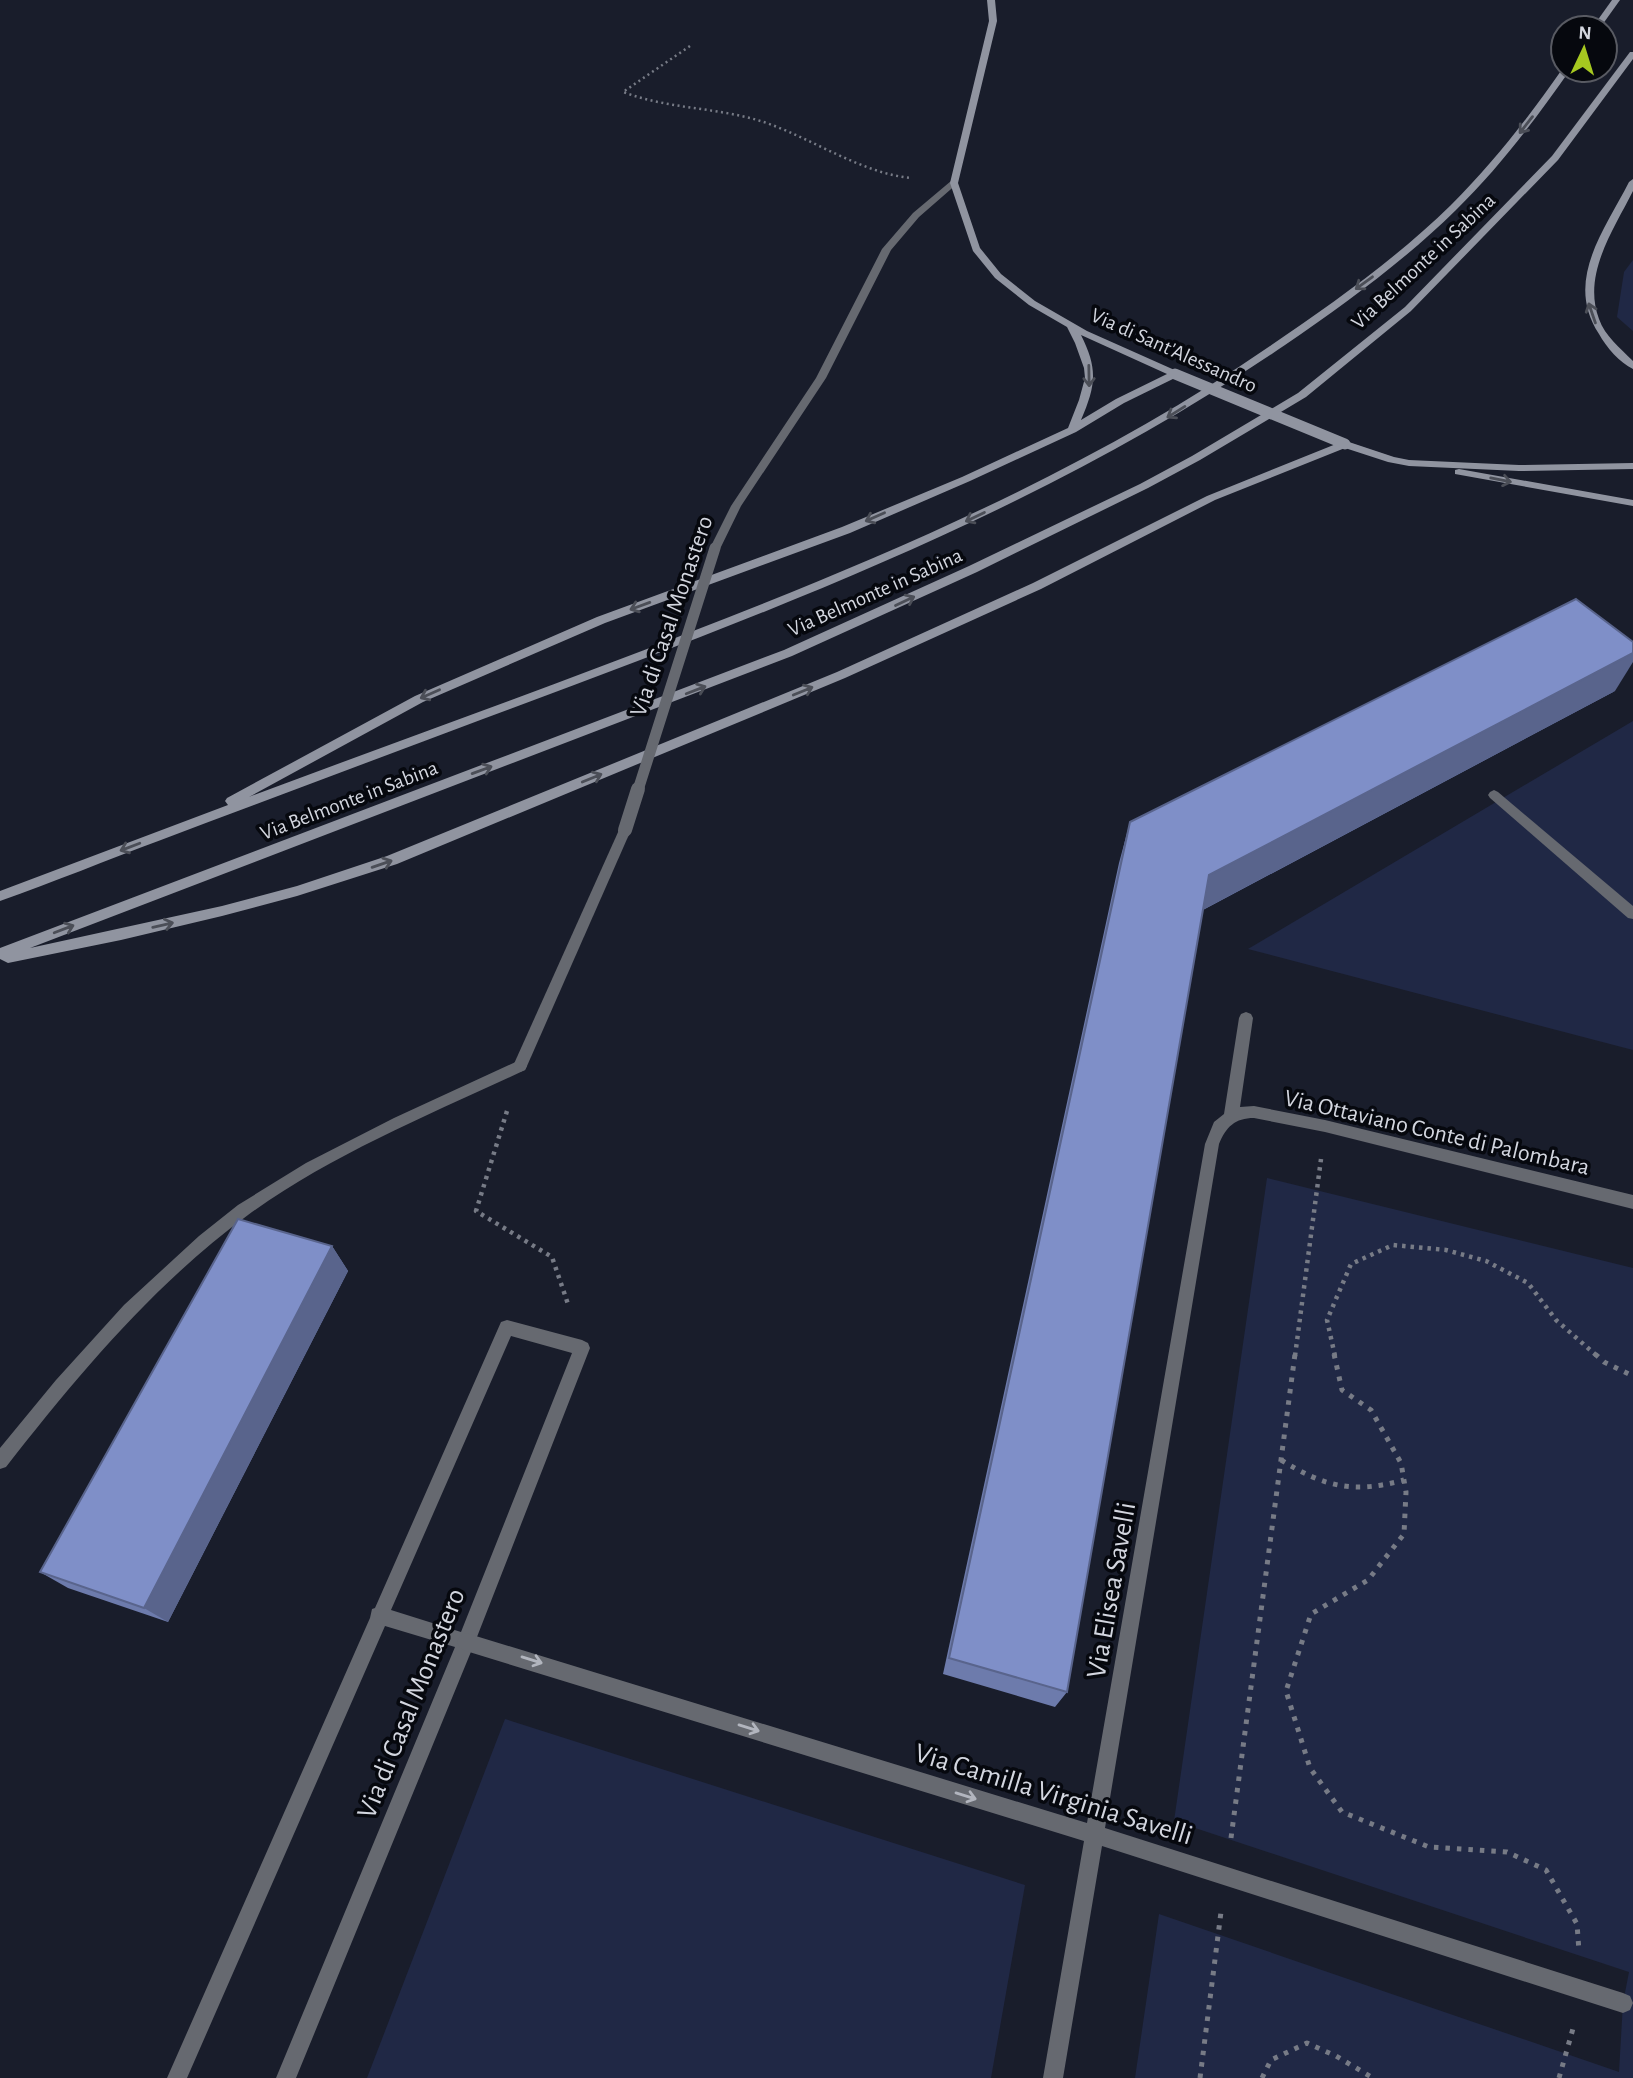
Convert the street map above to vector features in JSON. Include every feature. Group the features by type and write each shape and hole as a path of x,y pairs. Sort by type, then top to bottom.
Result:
{"street":[{"name":"Via di Sant'Alessandro","path":"991,0 993,21 954,183 976,249 990,268 1021,295 1107,344 1345,444 1392,460 1519,468 1633,466"},
{"name":"Via Belmonte in Sabina","path":"0,956 777,658 973,569 1136,491 1196,458 1302,395 1408,309 1555,158 1633,54"},
{"name":"Via Belmonte in Sabina","path":"0,895 624,662 850,574 937,536 1107,452 1260,359 1409,248 1494,166 1556,84"},
{"path":"1633,181 1603,241 1590,275 1586,295 1593,320 1600,332 1633,366"},
{"name":"Via di Casal Monastero","path":"520,1066 625,830 715,548 736,506 821,378 887,249 916,215 954,183"},
{"path":"1070,324 1086,353 1091,372 1091,384 1072,430"},
{"path":"194,822 419,699 601,620 846,530 1025,453 1175,374"},
{"path":"0,956 121,935 222,911 297,891 392,860 841,676 1037,586 1211,498 1345,444"},
{"path":"1409,463 1633,503"},
{"path":"1494,795 1633,914"},
{"path":"1231,1117 1246,1018"},
{"path":"0,1461 87,1355 151,1289 237,1216 280,1185 352,1145 520,1066"},
{"name":"Via Ottaviano Conte di Palombara","path":"1231,1117 1242,1112 1254,1112 1325,1126 1633,1202"},
{"name":"Via Elisea Savelli","path":"1053,2078 1212,1143 1219,1126 1231,1117"},
{"path":"177,2078 507,1327 582,1348"},
{"name":"Via di Casal Monastero","path":"286,2078 466,1642 582,1348"},
{"name":"Via Camilla Virginia Savelli","path":"379,1615 1226,1875 1623,2003"}],"path":[{"path":"690,46 623,92 652,103 751,118 899,177 954,183"},
{"path":"520,1066 476,1210 552,1257 582,1348"},
{"path":"1200,2078 1325,1126"},
{"path":"1559,2078 1583,1992 1577,1924 1546,1870 1507,1852 1429,1847 1342,1811 1310,1768 1286,1691 1311,1614 1368,1580 1404,1534 1406,1492 1401,1464 1371,1410 1342,1390 1327,1320 1351,1264 1394,1245 1446,1250 1486,1261 1528,1283 1556,1320 1604,1362 1633,1376"},
{"path":"1281,1460 1321,1484 1354,1488 1382,1487 1404,1480"},
{"path":"1262,2078 1271,2060 1307,2043 1336,2056 1373,2078"}],"shaded area":[{"path":"1633,260 1633,331 1617,317 1624,272"},
{"path":"1633,721 1633,1050 1248,949"},
{"path":"1267,1178 1633,1268 1633,2078 1135,2078 1159,1914 1619,2072 1623,2003 1629,1972 1174,1821"},
{"path":"505,1719 1025,1885 991,2078 367,2078"}],"building":[{"path":"1576,599 1633,642 1633,653 1209,875 1067,1692 949,1658 1130,822"},
{"path":"238,1219 332,1246 144,1608 40,1572"}]}
